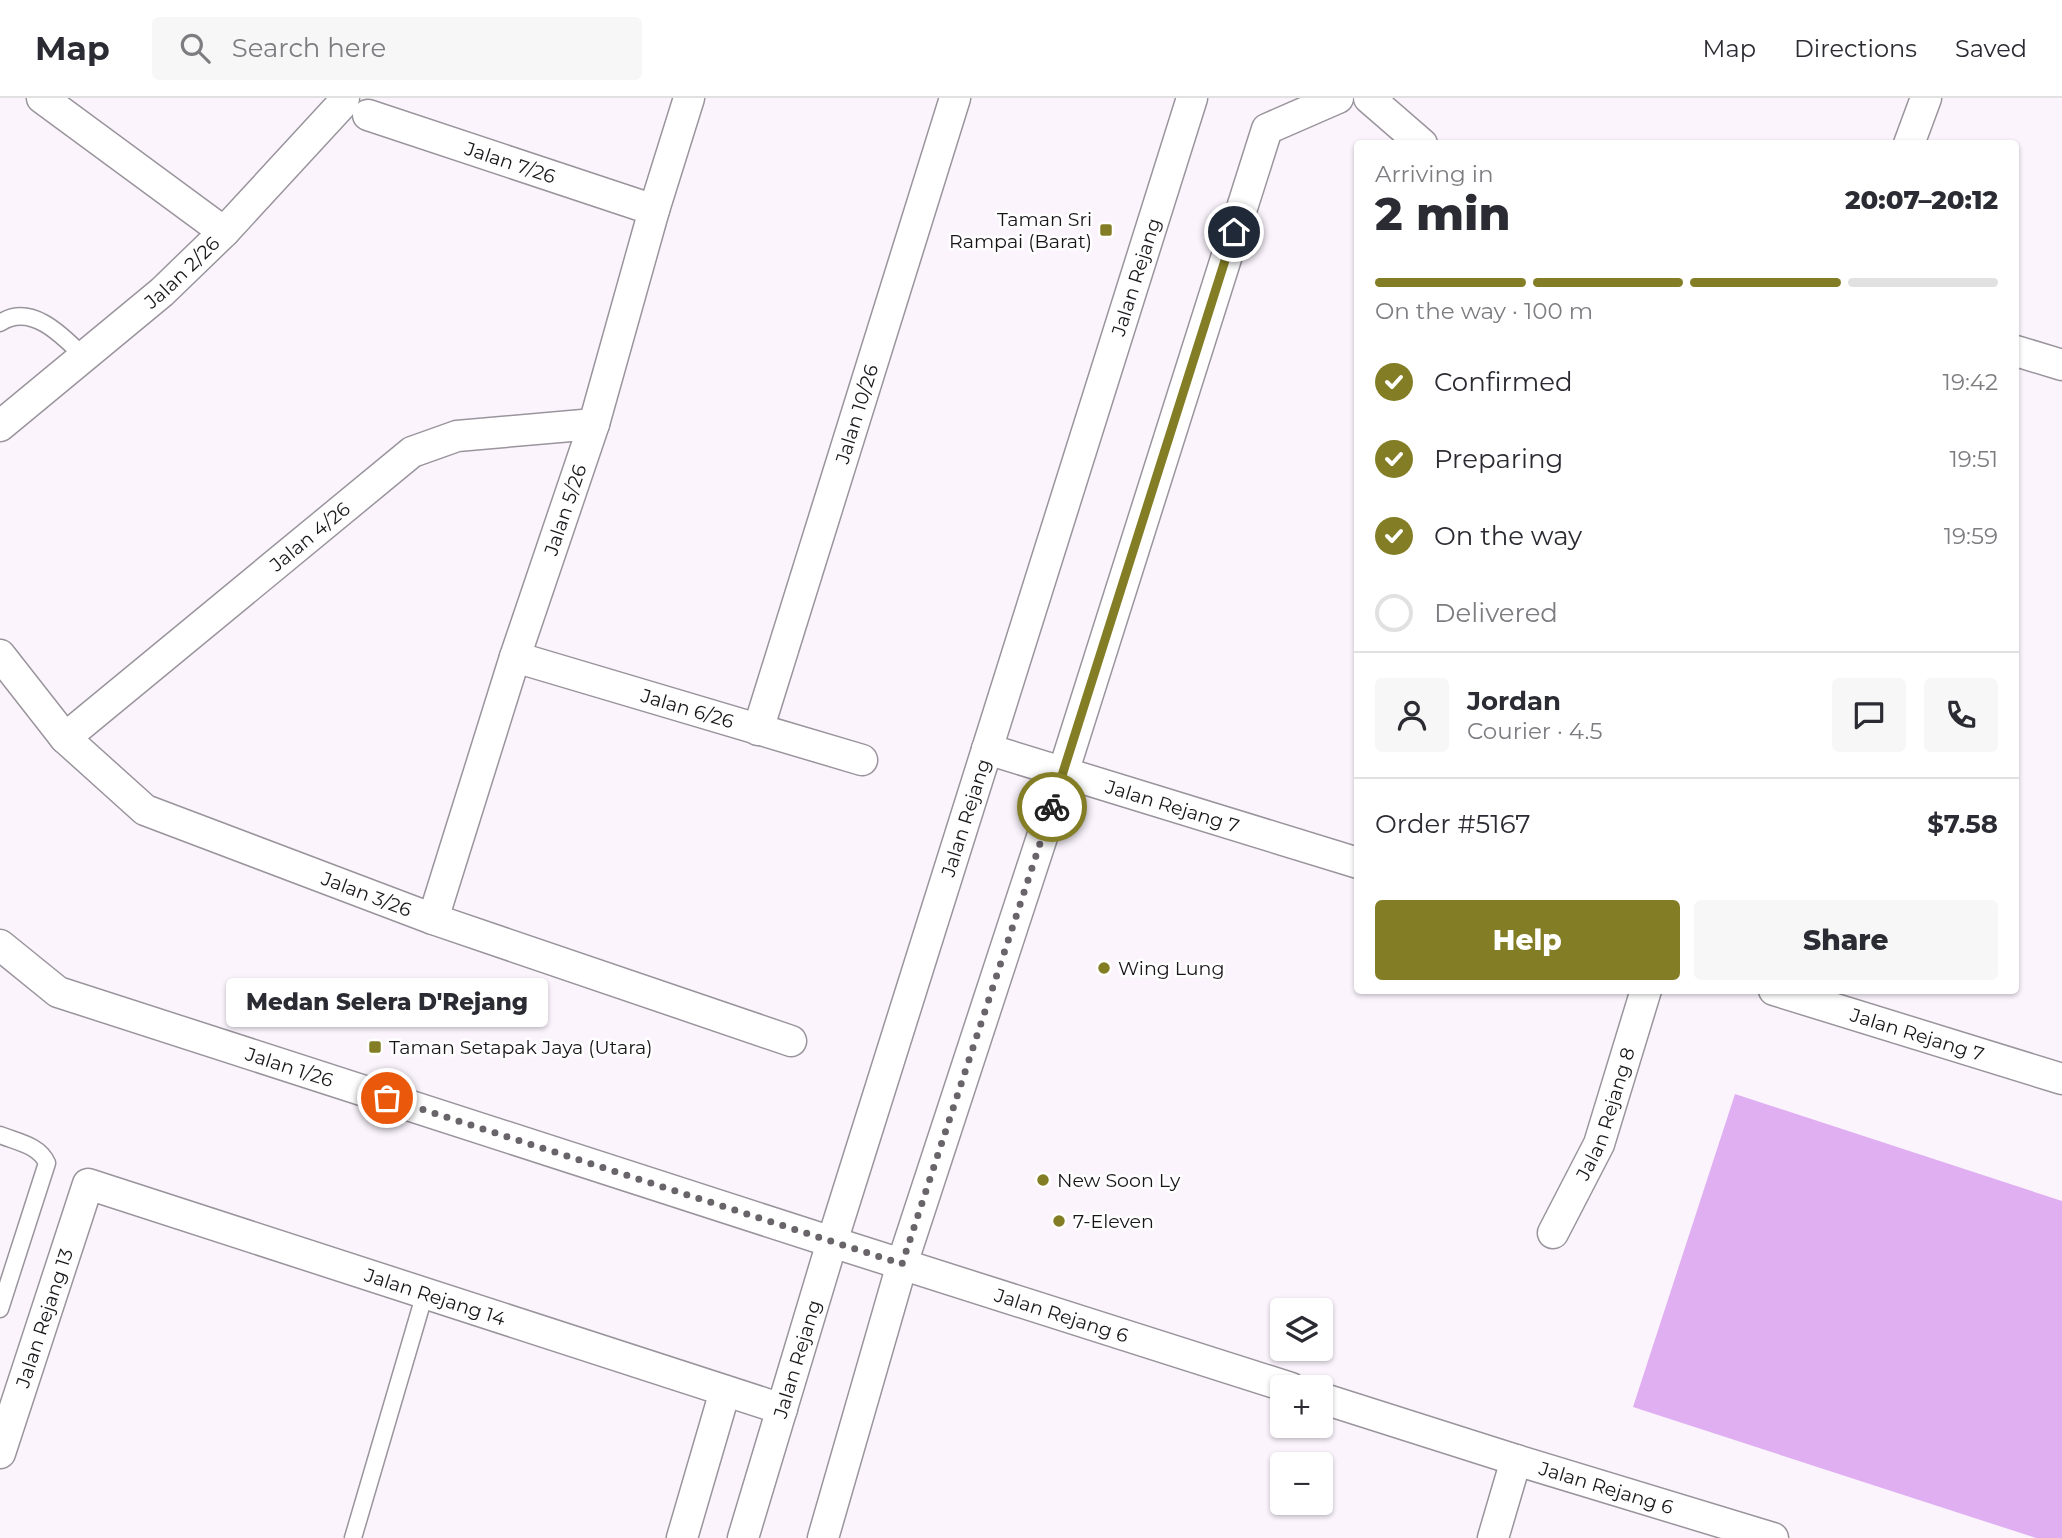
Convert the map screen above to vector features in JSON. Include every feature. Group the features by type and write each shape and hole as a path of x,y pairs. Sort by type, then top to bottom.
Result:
{"street":[{"path":"42,98 224,232"},
{"name":"Jalan 5/26","path":"433,919 514,657 594,424 654,210 689,98"},
{"name":"Jalan 10/26","path":"758,730 955,98"},
{"name":"Jalan Rejang","path":"743,1538 832,1242 1192,98"},
{"path":"823,1538 902,1264 1063,773 1266,129 1338,98"},
{"path":"1369,98 1417,140"},
{"path":"1910,140 1926,98"},
{"name":"Jalan 2/26","path":"0,426 162,292 224,232 341,105 356,107"},
{"name":"Jalan 7/26","path":"356,107 654,210"},
{"path":"2019,352 2062,365"},
{"name":"Jalan 4/26","path":"65,738 412,452 457,436 594,424"},
{"name":"Jalan 3/26","path":"0,655 65,738 145,810 433,919 791,1041"},
{"name":"Jalan 6/26","path":"514,657 862,760"},
{"name":"Jalan Rejang 7","path":"987,749 1354,862"},
{"name":"Jalan 1/26","path":"0,945 58,992 832,1242"},
{"name":"Jalan Rejang 8","path":"1553,1233 1600,1144 1645,994"},
{"name":"Jalan Rejang 7","path":"1787,994 2062,1079"},
{"name":"Jalan Rejang 14","path":"88,1184 782,1409"},
{"name":"Jalan Rejang 13","path":"0,1453 88,1184"},
{"name":"Jalan Rejang 6","path":"832,1242 1270,1382"},
{"path":"682,1538 725,1391"},
{"name":"Jalan Rejang 6","path":"1333,1402 1773,1538"},
{"path":"1493,1538 1516,1460"}],"lane":[{"path":"0,323 9,317 26,317 57,330 84,357"},
{"path":"0,1135 32,1147 43,1154 47,1163 0,1309"},
{"path":"353,1538 425,1293"}],"shaded area":[{"path":"1735,1094 2062,1201 2062,1538 2036,1538 1633,1407"}],"way so far":[{"path":"387,1098 902,1264 1052,807"}],"place":[{"name":"Taman Sri Rampai (Barat)","path":"1106,230"},
{"name":"Wing Lung","path":"1104,968"},
{"name":"Taman Setapak Jaya (Utara)","path":"375,1047"},
{"name":"Medan Selera D'Rejang","path":"387,1098"},
{"name":"New Soon Ly","path":"1043,1180"},
{"name":"7-Eleven","path":"1059,1221"}],"route":[{"path":"1052,807 1234,232"}]}
